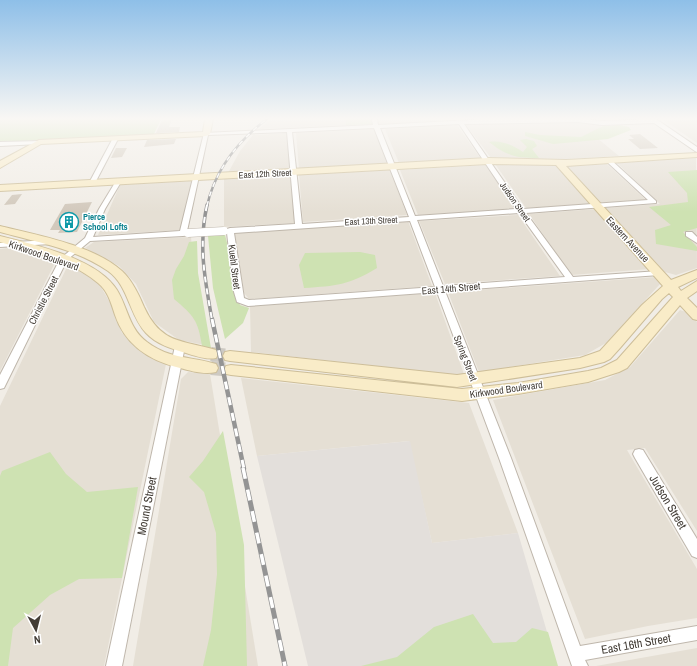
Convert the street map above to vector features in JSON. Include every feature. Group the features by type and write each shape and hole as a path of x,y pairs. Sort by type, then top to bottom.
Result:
{"street":[{"path":"0,165 25,150"},
{"path":"92,183 110,150"},
{"path":"186,233 203,150"},
{"path":"292,150 299,226"},
{"name":"Spring Street","path":"385,150 480,394 578,660"},
{"name":"Judson Street","path":"480,150 570,279"},
{"name":"East 12th Street","path":"0,188 488,161 559,163 697,155"},
{"name":"East 13th Street","path":"88,240 598,207 654,202 608,160"},
{"name":"Eastern Avenue","path":"559,163 697,316"},
{"name":"Christie Street","path":"0,385 68,255 88,240 102,209 118,182"},
{"name":"Kirkwood Boulevard","path":"0,229 48,242 68,255 79,266 103,281 111,289 117,300 126,328 137,340 155,354 176,362 211,368"},
{"name":"Kuehl Street","path":"227,231 238,292 240,300 243,302"},
{"path":"689,234 697,241"},
{"name":"Kirkwood Boulevard","path":"0,239 16,244 101,262 114,270 128,286 143,318 151,330 180,346 211,354"},
{"path":"0,245 48,242"},
{"name":"East 14th Street","path":"243,302 258,303 659,273"},
{"name":"Kirkwood Boulevard","path":"230,356 437,379 474,379 580,364 599,358 612,349 663,291 679,280 697,274"},
{"name":"Kirkwood Boulevard","path":"231,370 462,395 480,394 595,376 612,370 628,358 680,297 697,286"},
{"name":"Mound Street","path":"114,666 180,346"},
{"name":"Judson Street","path":"639,454 697,551"},
{"name":"East 16th Street","path":"578,660 697,633"}],"shaded area":[{"path":"290,150 291,169 228,173 240,151"},
{"path":"297,150 382,150 387,164 299,169"},
{"path":"394,150 475,150 481,159 399,163"},
{"path":"485,150 612,150 619,156 566,159 491,158"},
{"path":"696,158 697,268 676,275 665,272 605,208 660,204 617,163"},
{"path":"495,164 556,165 591,204 526,208"},
{"path":"607,164 647,201 602,204 567,166"},
{"path":"486,165 516,209 418,215 400,170"},
{"path":"390,170 407,215 303,222 299,175"},
{"path":"291,175 296,223 224,227 224,179"},
{"path":"192,181 181,230 98,235 120,185"},
{"path":"596,209 650,269 571,275 529,214"},
{"path":"518,215 560,276 445,284 419,221"},
{"path":"408,221 432,286 249,299 244,293 234,233"},
{"path":"191,237 196,303 205,345 179,340 154,322 136,284 119,266 85,248 94,242"},
{"path":"18,247 56,261 0,371 0,249"},
{"path":"68,265 98,282 112,306 122,333 139,350 166,364 104,666 0,666 0,406"},
{"path":"656,277 661,283 606,343 585,355 479,372 448,292"},
{"path":"435,293 464,374 456,375 251,352 250,306"},
{"path":"680,310 689,313 697,322 697,531 645,448 627,450 697,569 697,618 585,639 493,400 605,380 630,367"},
{"path":"188,372 210,374 258,666 133,666 181,379"},
{"path":"241,378 469,403 518,533 432,543 409,441 257,456"},
{"path":"410,441 432,543 518,533 557,666 308,666 257,456"},
{"path":"697,648 697,666 596,666"}],"green space":[{"path":"501,150 520,150 523,152 525,150 533,150 539,158 518,157"},
{"path":"697,170 697,228 683,232 697,247 697,251 656,244 655,230 671,225 649,207 688,202 687,193 668,172"},
{"path":"225,235 234,288 240,305 249,308 243,323 225,339 213,288 208,236"},
{"path":"197,241 198,273 211,348 202,346 197,324 191,314 174,299 172,280 176,269 184,256 189,242"},
{"path":"360,252 375,255 377,268 367,274 342,284 304,288 299,265 305,253"},
{"path":"223,431 244,545 247,666 203,666 211,630 217,574 216,533 204,492 189,477 203,461"},
{"path":"50,452 66,474 87,492 138,487 122,578 79,579 50,595 13,628 8,666 0,666 0,476 2,471"},
{"path":"473,614 493,643 516,642 532,628 548,632 558,666 361,666 397,657 434,627"}],"building":[{"path":"115,150 126,150 122,157 111,158"},
{"path":"22,194 15,204 4,205 12,195"},
{"name":"Pierce School Lofts","path":"92,202 77,232 58,233 60,230 50,230 65,204"}],"tunnel":[{"path":"211,354 230,356"},
{"path":"211,368 231,370"}],"railway":[{"path":"207,206 216,180 222,168 235,150"},
{"path":"207,205 204,220 203,249 205,277 212,320"},
{"path":"212,319 244,469"},
{"path":"243,468 285,666"}],"place":[{"name":"Pierce School Lofts","path":"69,222"}]}
